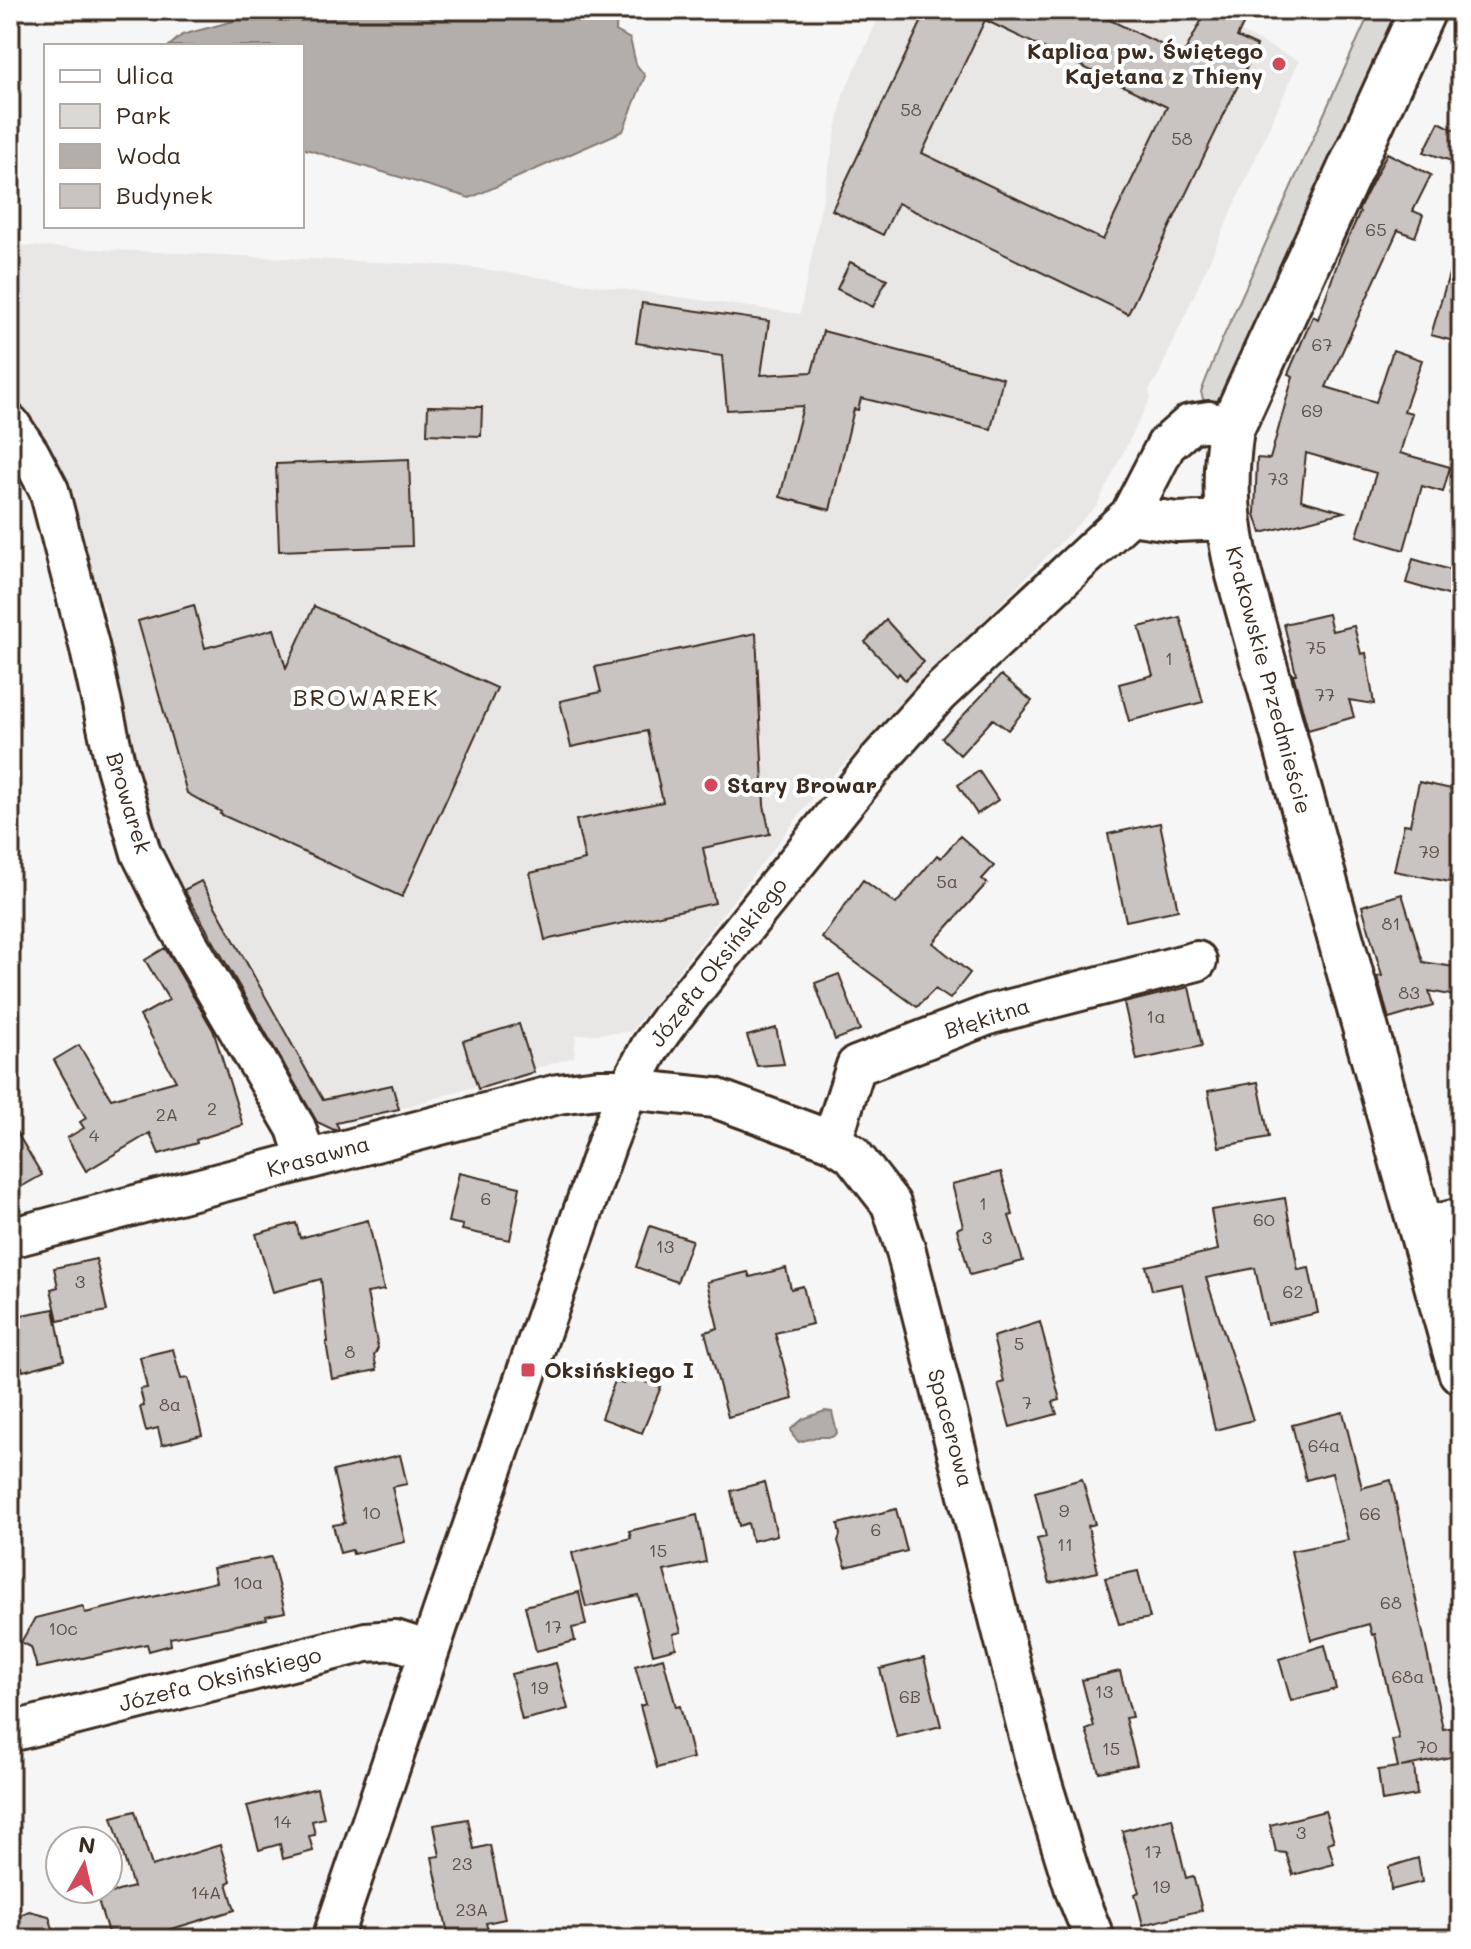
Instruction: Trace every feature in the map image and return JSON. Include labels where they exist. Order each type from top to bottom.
[{"type":"street","name":"Krakowskie Przedmieście","points":[[1423,10],[1211,426],[1225,482],[1226,520],[1243,590],[1441,1223],[1461,1371]]},
{"type":"street","name":"Browarek","points":[[10,424],[49,490],[89,645],[116,767],[141,853],[176,923],[296,1128],[306,1159]]},
{"type":"street","name":"Józefa Oksińskiego","points":[[332,1939],[429,1651],[628,1089],[651,1046],[686,998],[878,761],[938,694],[1130,515],[1166,445],[1211,426]]},
{"type":"street","points":[[1130,515],[1177,522],[1226,520]]},
{"type":"street","name":"Błękitna","points":[[832,1141],[856,1066],[991,1014],[1197,961]]},
{"type":"street","name":"Krasawna","points":[[10,1238],[558,1094],[628,1089]]},
{"type":"street","name":"Spacerowa","points":[[628,1089],[715,1098],[832,1141],[852,1154],[891,1204],[906,1251],[1036,1764],[1076,1893],[1095,1939]]},
{"type":"street","name":"Józefa Oksińskiego","points":[[10,1732],[366,1642],[395,1640],[429,1651]]},
{"type":"shaded area","points":[[882,10],[1198,10],[1299,61],[1149,390],[1151,397],[1097,505],[819,790],[631,1032],[576,1035],[574,1057],[399,1109],[325,1126],[304,1116],[144,835],[106,612],[54,477],[10,414],[10,245],[460,266],[800,314],[843,95]]},
{"type":"green space","points":[[1371,10],[1404,10],[1219,402],[1211,406],[1204,402],[1201,392],[1221,342]]},
{"type":"water","points":[[274,10],[617,10],[616,31],[630,39],[636,64],[645,76],[623,131],[470,198],[304,149],[304,44],[171,44],[182,35]]},
{"type":"water","points":[[825,1411],[832,1412],[837,1433],[832,1437],[799,1442],[793,1436],[791,1429],[803,1419]]},
{"type":"building","points":[[927,10],[1089,10],[1183,55],[1207,10],[1250,10],[1237,37],[1257,46],[1128,314],[898,203],[883,235],[832,210]],"holes":[[[985,20],[1167,107],[1103,240],[922,153]]]},
{"type":"building","points":[[1439,122],[1461,133],[1461,164],[1424,152]]},
{"type":"building","points":[[1387,153],[1431,175],[1413,211],[1423,215],[1415,237],[1398,230],[1326,387],[1376,402],[1393,350],[1422,360],[1404,411],[1412,413],[1400,453],[1450,467],[1443,492],[1422,486],[1404,550],[1357,536],[1376,473],[1306,453],[1301,500],[1344,512],[1261,533],[1255,514],[1257,458],[1270,459],[1293,376],[1288,374],[1313,316],[1318,319],[1358,211]]},
{"type":"building","points":[[1454,257],[1461,258],[1461,343],[1431,335]]},
{"type":"building","points":[[850,262],[887,279],[873,307],[837,289]]},
{"type":"building","points":[[642,303],[769,321],[761,375],[812,372],[823,331],[1003,378],[991,429],[861,398],[858,410],[854,409],[830,510],[780,497],[803,406],[727,410],[722,356],[636,343]]},
{"type":"building","points":[[428,406],[482,407],[481,436],[427,434]]},
{"type":"building","points":[[409,459],[412,546],[279,551],[276,464]]},
{"type":"building","points":[[1413,559],[1461,573],[1461,599],[1406,583]]},
{"type":"building","points":[[194,605],[205,648],[274,629],[286,668],[314,606],[497,688],[402,897],[220,814],[187,793],[138,621]]},
{"type":"building","points":[[1328,614],[1332,631],[1354,626],[1361,654],[1366,653],[1374,704],[1349,700],[1354,717],[1308,730],[1284,624]]},
{"type":"building","points":[[1180,617],[1203,702],[1129,721],[1119,684],[1153,675],[1139,627]]},
{"type":"building","points":[[886,620],[924,662],[905,680],[899,673],[897,676],[865,642]]},
{"type":"building","name":"Stary Browar","points":[[756,633],[764,805],[770,834],[703,848],[715,903],[545,940],[530,873],[585,860],[576,820],[663,802],[647,731],[571,747],[560,701],[601,692],[595,667]]},
{"type":"building","points":[[1001,675],[1032,701],[1008,730],[993,719],[960,755],[942,738]]},
{"type":"building","points":[[979,771],[998,800],[977,814],[958,785]]},
{"type":"building","points":[[1419,782],[1461,791],[1461,830],[1450,882],[1394,871],[1404,824],[1410,825]]},
{"type":"building","points":[[1160,823],[1178,910],[1126,921],[1108,834]]},
{"type":"building","points":[[960,836],[994,866],[982,879],[987,883],[933,943],[970,973],[950,999],[935,989],[917,1007],[822,938],[863,880],[896,904],[937,855],[941,858]]},
{"type":"building","points":[[201,881],[323,1100],[392,1085],[399,1109],[336,1123],[339,1129],[334,1130],[317,1122],[184,890]]},
{"type":"building","points":[[1402,894],[1423,962],[1461,968],[1461,997],[1429,991],[1433,1006],[1389,1019],[1377,977],[1382,976],[1362,906]]},
{"type":"building","points":[[165,948],[213,1030],[243,1125],[159,1154],[150,1133],[86,1171],[67,1138],[84,1128],[80,1122],[86,1118],[54,1060],[79,1045],[111,1099],[176,1081],[140,1016],[169,1000],[145,960]]},
{"type":"building","points":[[839,974],[860,1030],[835,1040],[815,983]]},
{"type":"building","points":[[1189,987],[1202,1046],[1137,1060],[1124,1003]]},
{"type":"building","points":[[519,1024],[534,1072],[478,1089],[463,1041]]},
{"type":"building","points":[[776,1028],[784,1064],[757,1066],[747,1036]]},
{"type":"building","points":[[1258,1082],[1269,1137],[1219,1147],[1208,1091]]},
{"type":"building","points":[[10,1121],[42,1175],[10,1193]]},
{"type":"building","points":[[1001,1172],[1013,1215],[1009,1216],[1023,1261],[970,1275],[957,1229],[963,1226],[952,1184]]},
{"type":"building","points":[[459,1173],[520,1187],[510,1240],[462,1230],[463,1225],[448,1222]]},
{"type":"building","points":[[1285,1198],[1298,1270],[1309,1268],[1318,1313],[1267,1324],[1255,1268],[1206,1278],[1253,1420],[1215,1430],[1182,1284],[1152,1290],[1146,1266],[1218,1250],[1211,1210]]},
{"type":"building","points":[[368,1220],[384,1290],[367,1293],[378,1348],[374,1356],[377,1370],[332,1379],[321,1279],[273,1292],[256,1234],[296,1223],[300,1238]]},
{"type":"building","points":[[650,1226],[692,1240],[677,1282],[636,1267]]},
{"type":"building","points":[[96,1259],[107,1311],[58,1321],[51,1289],[58,1287],[54,1268]]},
{"type":"building","points":[[786,1268],[791,1289],[803,1286],[812,1324],[775,1333],[793,1399],[728,1417],[705,1332],[718,1328],[707,1282],[748,1272],[750,1277]]},
{"type":"building","points":[[54,1309],[64,1360],[23,1371],[22,1367],[10,1370],[10,1317]]},
{"type":"building","points":[[1040,1322],[1060,1400],[1053,1402],[1057,1414],[1010,1427],[998,1384],[1004,1382],[993,1337]]},
{"type":"building","points":[[173,1349],[181,1379],[188,1378],[202,1435],[162,1445],[158,1428],[146,1431],[140,1407],[144,1406],[140,1389],[147,1388],[140,1357]]},
{"type":"building","points":[[626,1376],[661,1387],[642,1433],[601,1418],[615,1381],[623,1384]]},
{"type":"building","points":[[1343,1412],[1362,1488],[1391,1480],[1443,1729],[1461,1726],[1461,1755],[1401,1767],[1414,1765],[1417,1795],[1382,1801],[1378,1770],[1398,1767],[1392,1740],[1399,1739],[1375,1634],[1372,1635],[1369,1624],[1311,1640],[1291,1551],[1348,1540],[1332,1473],[1306,1480],[1292,1425]]},
{"type":"building","points":[[400,1455],[407,1484],[392,1487],[405,1542],[353,1554],[352,1550],[340,1553],[333,1525],[345,1523],[333,1471]]},
{"type":"building","points":[[1082,1479],[1095,1524],[1088,1526],[1098,1572],[1050,1583],[1037,1539],[1046,1537],[1035,1492]]},
{"type":"building","points":[[764,1482],[777,1535],[752,1541],[748,1523],[739,1526],[731,1491]]},
{"type":"building","points":[[896,1509],[907,1551],[846,1567],[838,1541],[838,1524]]},
{"type":"building","points":[[697,1515],[706,1562],[664,1571],[681,1632],[673,1634],[676,1648],[653,1654],[638,1595],[586,1607],[572,1553],[631,1538],[629,1531]]},
{"type":"building","points":[[271,1557],[285,1612],[266,1616],[267,1619],[170,1638],[171,1645],[149,1651],[147,1644],[37,1668],[31,1647],[21,1642],[35,1618],[83,1606],[85,1613],[216,1582],[213,1568]]},
{"type":"building","points":[[1138,1571],[1150,1618],[1119,1624],[1105,1578]]},
{"type":"building","points":[[579,1592],[586,1625],[572,1628],[575,1641],[536,1651],[525,1606]]},
{"type":"building","points":[[1325,1645],[1336,1689],[1291,1701],[1279,1659]]},
{"type":"building","points":[[663,1658],[676,1707],[680,1706],[693,1758],[657,1768],[640,1706],[646,1704],[635,1666]]},
{"type":"building","points":[[924,1658],[941,1726],[897,1737],[880,1669]]},
{"type":"building","points":[[556,1663],[568,1709],[522,1720],[511,1674]]},
{"type":"building","points":[[1120,1671],[1132,1717],[1125,1718],[1137,1765],[1099,1772],[1086,1730],[1094,1727],[1082,1680]]},
{"type":"building","points":[[317,1788],[324,1818],[312,1821],[315,1835],[309,1836],[313,1851],[283,1859],[280,1844],[259,1850],[247,1806]]},
{"type":"building","points":[[135,1811],[152,1866],[220,1845],[231,1881],[227,1883],[235,1910],[138,1939],[110,1939],[99,1905],[124,1905],[124,1890],[133,1887],[124,1857],[124,1825],[114,1825],[112,1817]]},
{"type":"building","points":[[1325,1811],[1334,1841],[1328,1843],[1334,1864],[1293,1875],[1286,1853],[1276,1852],[1270,1825]]},
{"type":"building","points":[[1172,1818],[1186,1878],[1193,1876],[1202,1910],[1143,1925],[1135,1894],[1139,1892],[1122,1831]]},
{"type":"building","points":[[468,1819],[474,1849],[490,1845],[505,1919],[486,1923],[490,1939],[449,1939],[432,1857],[440,1856],[434,1825]]},
{"type":"building","points":[[1418,1858],[1422,1882],[1391,1890],[1389,1867]]},
{"type":"building","points":[[29,1911],[49,1916],[55,1935],[41,1939],[10,1939],[10,1930],[22,1914]]},
{"type":"place","name":"Kaplica pw. Świętego Kajetana z Thieny","points":[[1279,64]]},
{"type":"place","name":"Stary Browar","points":[[711,785]]},
{"type":"place","name":"Oksińskiego I","points":[[528,1370]]},
{"type":"district","name":"BROWAREK","points":[[366,698]]}]
